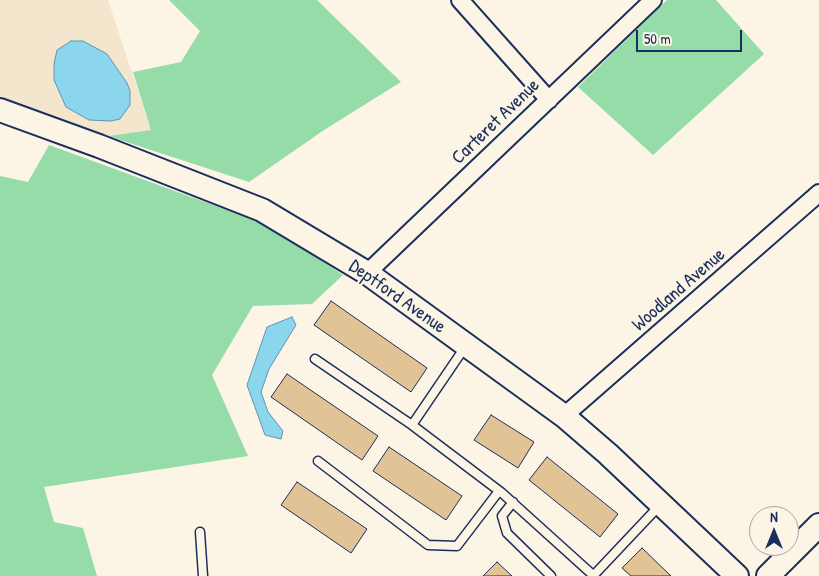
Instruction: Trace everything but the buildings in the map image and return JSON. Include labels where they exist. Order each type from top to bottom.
[{"type":"street","points":[[460,0],[549,100]]},
{"type":"street","name":"Carteret Avenue","points":[[367,273],[653,0]]},
{"type":"street","name":"Deptford Avenue","points":[[0,110],[99,146],[262,210],[367,273],[564,416],[737,576]]},
{"type":"street","name":"Woodland Avenue","points":[[564,416],[819,193]]},
{"type":"street","points":[[768,576],[819,525]]},
{"type":"lane","points":[[412,425],[466,345]]},
{"type":"lane","points":[[316,359],[412,425],[499,491],[594,576],[661,504]]},
{"type":"lane","points":[[318,461],[428,545],[458,546],[499,491]]},
{"type":"lane","points":[[513,502],[502,516],[507,533],[550,576]]},
{"type":"lane","points":[[200,532],[202,576]]},
{"type":"shaded area","points":[[0,0],[108,0],[151,130],[108,136],[0,103]]},
{"type":"green space","points":[[169,0],[317,0],[401,82],[324,130],[249,182],[108,136],[151,130],[133,72],[181,62],[200,31]]},
{"type":"green space","points":[[667,0],[716,0],[764,54],[653,155],[578,87]]},
{"type":"green space","points":[[49,145],[268,225],[343,275],[312,304],[253,306],[212,375],[248,456],[44,487],[54,522],[83,528],[97,576],[0,576],[0,176],[28,182]]},
{"type":"water","points":[[71,41],[83,41],[107,54],[127,83],[130,91],[130,105],[120,119],[111,121],[89,120],[66,107],[54,80],[54,64],[57,50]]},
{"type":"water","points":[[292,317],[296,325],[269,369],[261,392],[268,412],[283,431],[281,439],[265,435],[247,385],[267,327]]}]
